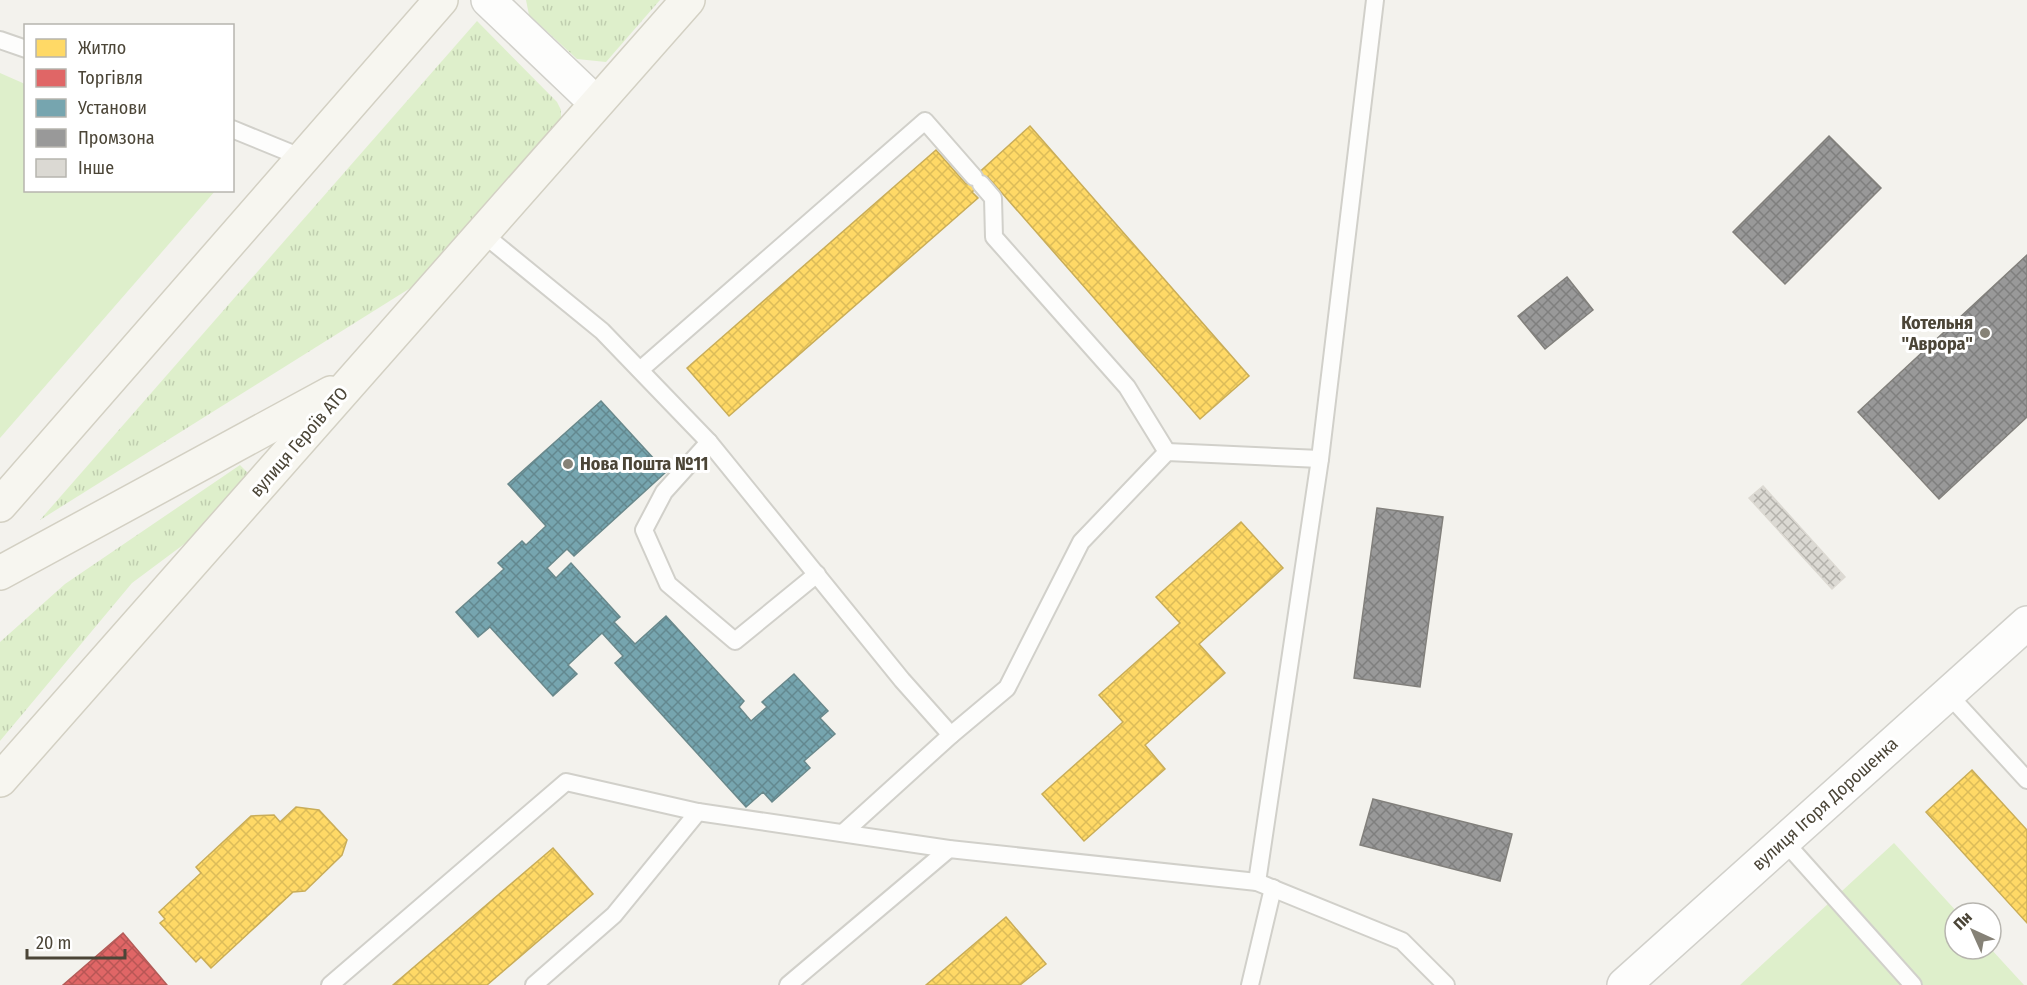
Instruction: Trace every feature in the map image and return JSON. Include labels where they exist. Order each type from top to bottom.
[{"type":"main road","points":[[0,505],[441,0]]},
{"type":"main road","name":"вулиця Героїв АТО","points":[[0,780],[688,0]]},
{"type":"main road","points":[[0,573],[351,382]]},
{"type":"street","points":[[488,0],[596,103]]},
{"type":"street","name":"вулиця Ігоря Дорошенка","points":[[1624,985],[2027,623]]},
{"type":"lane","points":[[1257,882],[1320,459],[1375,0]]},
{"type":"lane","points":[[0,39],[24,48]]},
{"type":"lane","points":[[640,370],[925,120],[993,198],[994,237],[1127,387],[1167,452]]},
{"type":"lane","points":[[234,130],[303,158]]},
{"type":"lane","points":[[482,233],[603,331],[709,442],[902,680],[951,735]]},
{"type":"lane","points":[[709,442],[664,492],[644,530],[668,584],[735,641],[817,574]]},
{"type":"lane","points":[[843,834],[951,735],[1007,688],[1081,542],[1167,452],[1320,459]]},
{"type":"lane","points":[[1948,694],[2027,780]]},
{"type":"lane","points":[[330,985],[566,782],[698,812],[843,834],[949,849],[1257,882],[1402,941],[1446,985]]},
{"type":"lane","points":[[534,985],[614,915],[698,812]]},
{"type":"lane","points":[[1784,842],[1913,985]]},
{"type":"lane","points":[[788,985],[949,849]]},
{"type":"lane","points":[[1250,985],[1273,888]]},
{"type":"green space","points":[[526,0],[660,0],[606,62],[577,59],[529,15]]},
{"type":"green space","points":[[477,21],[557,102],[561,110],[561,120],[420,282],[40,520]]},
{"type":"green space","points":[[0,73],[24,84],[24,192],[214,192],[0,438]]},
{"type":"green space","points":[[240,465],[250,475],[187,542],[132,583],[0,741],[0,642],[65,584]]},
{"type":"green space","points":[[1894,843],[1947,901],[1943,901],[1943,961],[2002,961],[2024,985],[1740,985]]},
{"type":"building: Житло","points":[[1030,126],[1249,376],[1200,419],[988,177],[981,184],[974,177]]},
{"type":"building: Житло","points":[[936,150],[966,184],[974,177],[981,184],[972,192],[978,198],[729,416],[687,368]]},
{"type":"building: Житло","points":[[1241,522],[1283,568],[1199,644],[1225,673],[1145,745],[1165,769],[1084,841],[1042,794],[1123,722],[1099,695],[1180,623],[1156,597]]},
{"type":"building: Житло","points":[[1972,770],[2027,830],[2027,923],[1926,812]]},
{"type":"building: Житло","points":[[296,807],[319,810],[347,840],[342,855],[305,891],[293,892],[211,968],[201,957],[196,962],[160,923],[165,919],[159,912],[201,873],[196,867],[251,816],[274,815],[280,822]]},
{"type":"building: Житло","points":[[553,848],[593,894],[487,985],[393,985]]},
{"type":"building: Житло","points":[[1006,917],[1046,964],[1020,985],[926,985]]},
{"type":"building: Торгівля","points":[[123,933],[167,985],[63,985]]},
{"type":"building: Установи","points":[[601,401],[666,472],[574,556],[567,549],[547,568],[556,578],[571,563],[620,617],[614,622],[635,644],[666,616],[744,701],[739,707],[751,721],[767,707],[762,702],[794,674],[828,711],[820,718],[835,734],[804,761],[810,768],[772,802],[763,792],[746,807],[615,663],[623,656],[602,633],[568,665],[577,674],[553,696],[490,627],[478,637],[456,612],[504,569],[498,563],[522,541],[526,545],[546,526],[508,484]]},
{"type":"building: Промзона","points":[[1829,136],[1881,188],[1785,284],[1733,232]]},
{"type":"building: Промзона","name":"Котельня \"Аврора\"","points":[[2027,255],[2027,417],[1939,499],[1858,412]]},
{"type":"building: Промзона","points":[[1567,277],[1593,310],[1545,349],[1518,316]]},
{"type":"building: Промзона","points":[[1377,508],[1443,517],[1420,687],[1354,678]]},
{"type":"building: Промзона","points":[[1373,799],[1512,834],[1500,881],[1360,845]]},
{"type":"building: Інше","points":[[1763,486],[1845,577],[1832,589],[1749,498]]},
{"type":"place","name":"Котельня \"Аврора\"","points":[[1985,333]]},
{"type":"place","name":"Нова Пошта №11","points":[[568,464]]}]
